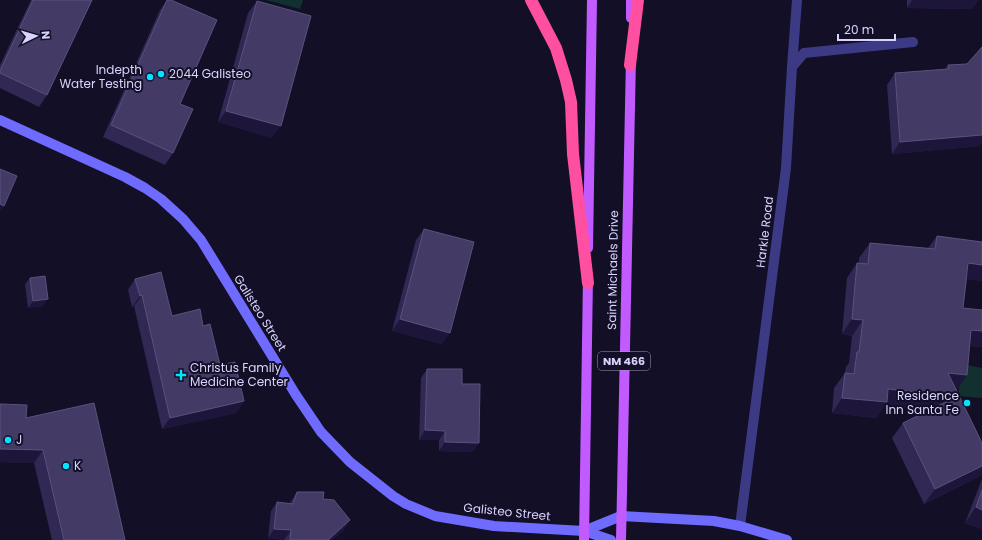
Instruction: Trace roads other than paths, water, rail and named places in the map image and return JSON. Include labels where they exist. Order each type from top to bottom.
[{"type":"highway","points":[[532,0],[556,48],[566,80],[571,110],[573,154],[588,283]]},
{"type":"highway","points":[[630,65],[638,0]]},
{"type":"main road","name":"Saint Michaels Drive","points":[[584,535],[592,0]]},
{"type":"main road","name":"Saint Michaels Drive","points":[[621,540],[632,0]]},
{"type":"street","name":"Harkle Road","points":[[740,526],[786,168],[797,0]]},
{"type":"street","points":[[792,67],[804,53],[913,42]]},
{"type":"street","name":"Galisteo Street","points":[[0,120],[125,178],[161,199],[183,218],[201,240],[242,309],[321,432],[350,462],[393,496],[406,504],[435,516],[494,526],[584,535],[611,540]]},
{"type":"street","name":"Galisteo Street","points":[[584,535],[621,516],[714,521],[740,526],[787,540]]},
{"type":"place","name":"2044 Galisteo","points":[[161,74]]},
{"type":"place","name":"Indepth Water Testing","points":[[150,77]]},
{"type":"place","name":"Christus Family Medicine Center","points":[[181,375]]},
{"type":"place","name":"Residence Inn Santa Fe","points":[[967,403]]},
{"type":"place","name":"J","points":[[8,440]]},
{"type":"place","name":"K","points":[[66,466]]}]
